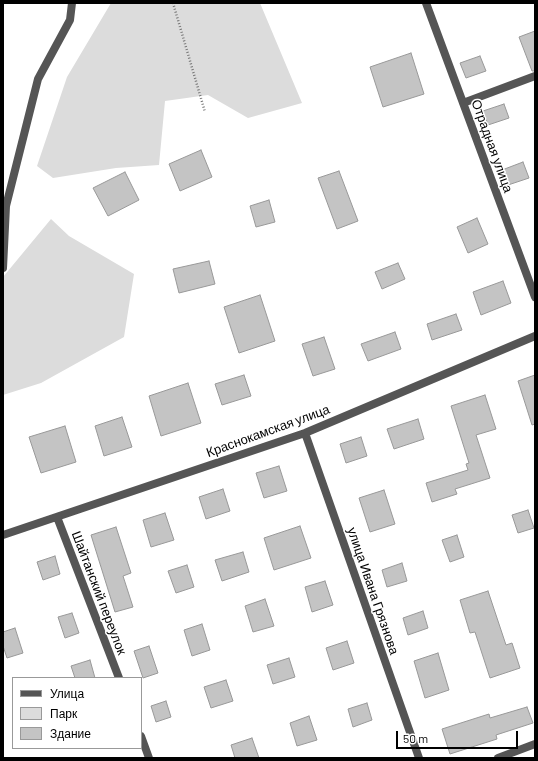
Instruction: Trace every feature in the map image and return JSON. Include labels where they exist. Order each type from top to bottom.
[{"type":"street","points":[[3,268],[6,206],[38,79],[70,20],[72,3]]},
{"type":"street","name":"Отрадная улица","points":[[426,3],[535,297]]},
{"type":"street","points":[[463,103],[535,76]]},
{"type":"street","name":"Краснокамская улица","points":[[3,535],[305,432],[535,336]]},
{"type":"street","name":"улица Ивана Грязнова","points":[[305,432],[419,758]]},
{"type":"street","name":"Шайтанский переулок","points":[[57,517],[119,677]]},
{"type":"street","points":[[142,739],[149,758]]},
{"type":"street","points":[[498,758],[535,744]]},
{"type":"path","points":[[173,3],[205,112]]},
{"type":"green space","points":[[111,3],[260,3],[302,103],[248,118],[208,95],[165,101],[159,165],[116,168],[53,178],[37,166],[67,77]]},
{"type":"green space","points":[[51,219],[69,236],[134,274],[124,337],[41,383],[3,395],[3,277]]},
{"type":"building","points":[[535,31],[535,71],[532,71],[519,37]]},
{"type":"building","points":[[411,53],[424,94],[383,107],[370,67]]},
{"type":"building","points":[[480,56],[486,71],[466,78],[460,63]]},
{"type":"building","points":[[504,104],[509,118],[488,125],[483,111]]},
{"type":"building","points":[[201,150],[212,177],[180,191],[169,164]]},
{"type":"building","points":[[523,162],[529,178],[508,185],[502,170]]},
{"type":"building","points":[[339,171],[358,221],[337,229],[318,178]]},
{"type":"building","points":[[125,172],[139,200],[108,216],[93,188]]},
{"type":"building","points":[[269,200],[275,222],[256,227],[250,206]]},
{"type":"building","points":[[477,218],[488,244],[468,253],[457,227]]},
{"type":"building","points":[[209,261],[215,284],[179,293],[173,269]]},
{"type":"building","points":[[398,263],[405,279],[382,289],[375,272]]},
{"type":"building","points":[[503,281],[511,303],[481,315],[473,292]]},
{"type":"building","points":[[260,295],[275,341],[239,353],[224,307]]},
{"type":"building","points":[[456,314],[462,330],[432,340],[427,324]]},
{"type":"building","points":[[395,332],[401,349],[368,361],[361,344]]},
{"type":"building","points":[[324,337],[335,369],[313,376],[302,344]]},
{"type":"building","points":[[244,375],[251,396],[222,405],[215,384]]},
{"type":"building","points":[[535,375],[535,424],[532,425],[518,381]]},
{"type":"building","points":[[188,383],[201,423],[161,436],[149,396]]},
{"type":"building","points":[[485,395],[496,429],[476,435],[490,478],[455,489],[457,494],[432,502],[426,483],[468,470],[466,464],[469,463],[451,406]]},
{"type":"building","points":[[122,417],[132,447],[104,456],[95,426]]},
{"type":"building","points":[[418,419],[424,439],[394,449],[387,429]]},
{"type":"building","points":[[65,426],[76,462],[41,473],[29,437]]},
{"type":"building","points":[[361,437],[367,456],[346,463],[340,444]]},
{"type":"building","points":[[279,466],[287,491],[264,498],[256,473]]},
{"type":"building","points":[[223,489],[230,511],[206,519],[199,497]]},
{"type":"building","points":[[384,490],[395,524],[370,532],[359,498]]},
{"type":"building","points":[[528,510],[534,528],[518,533],[512,515]]},
{"type":"building","points":[[165,513],[174,540],[151,547],[143,520]]},
{"type":"building","points":[[300,526],[311,558],[274,570],[264,538]]},
{"type":"building","points":[[116,527],[131,573],[123,576],[133,607],[115,612],[91,535]]},
{"type":"building","points":[[457,535],[464,557],[450,562],[442,540]]},
{"type":"building","points":[[243,552],[249,572],[222,581],[215,560]]},
{"type":"building","points":[[55,556],[60,574],[43,580],[37,562]]},
{"type":"building","points":[[402,563],[407,581],[387,587],[382,570]]},
{"type":"building","points":[[187,565],[194,587],[176,593],[168,571]]},
{"type":"building","points":[[325,581],[333,605],[312,612],[305,587]]},
{"type":"building","points":[[488,591],[506,645],[512,643],[520,668],[490,678],[475,632],[470,633],[460,600]]},
{"type":"building","points":[[265,599],[274,626],[253,632],[245,606]]},
{"type":"building","points":[[423,611],[428,628],[408,635],[403,618]]},
{"type":"building","points":[[72,613],[79,633],[65,638],[58,617]]},
{"type":"building","points":[[202,624],[210,650],[192,656],[184,630]]},
{"type":"building","points":[[15,628],[23,653],[7,658],[3,646],[3,632]]},
{"type":"building","points":[[347,641],[354,663],[333,670],[326,648]]},
{"type":"building","points":[[149,646],[158,673],[143,678],[134,651]]},
{"type":"building","points":[[438,653],[449,690],[425,698],[414,661]]},
{"type":"building","points":[[289,658],[295,677],[273,684],[267,665]]},
{"type":"building","points":[[90,660],[95,677],[75,677],[71,666]]},
{"type":"building","points":[[226,680],[233,701],[211,708],[204,687]]},
{"type":"building","points":[[166,701],[171,717],[156,722],[151,706]]},
{"type":"building","points":[[367,703],[372,720],[353,727],[348,709]]},
{"type":"building","points":[[527,707],[533,723],[496,735],[497,739],[450,754],[442,729],[489,714],[490,718]]},
{"type":"building","points":[[309,716],[317,740],[297,746],[290,723]]},
{"type":"building","points":[[252,738],[259,758],[235,758],[231,745]]}]
